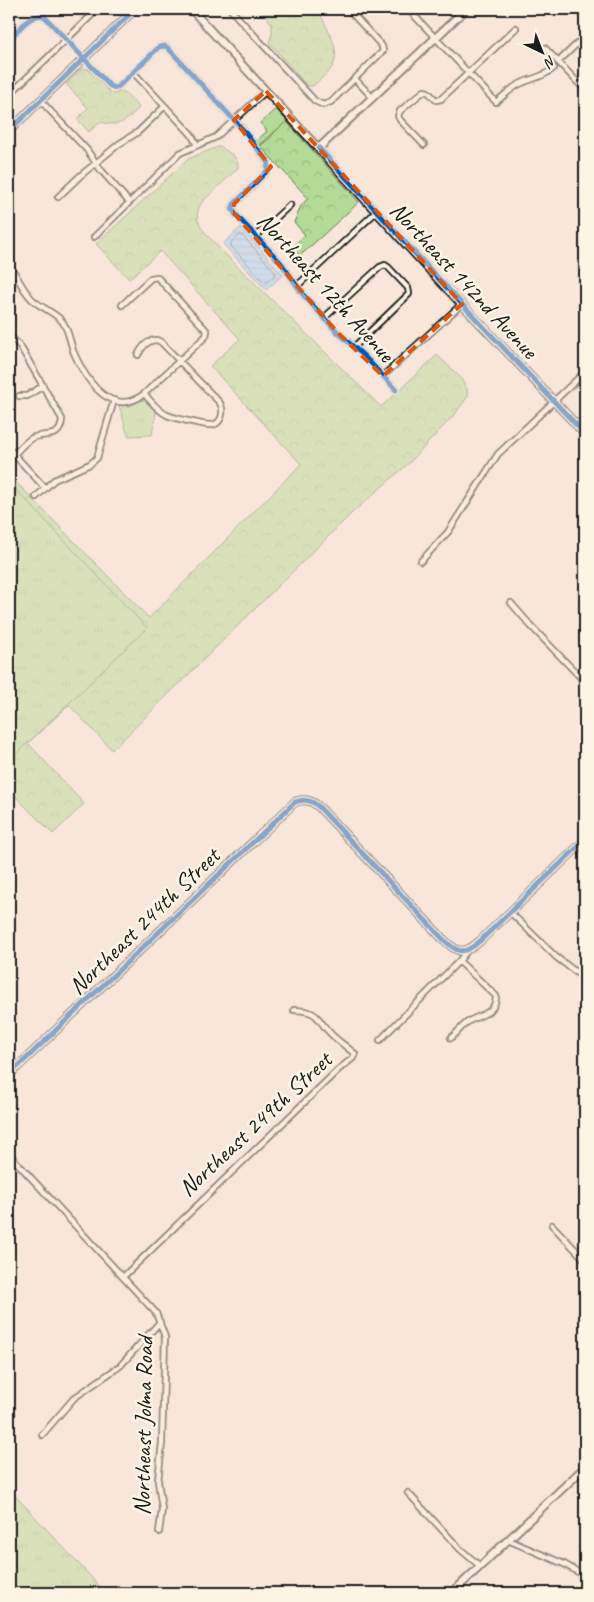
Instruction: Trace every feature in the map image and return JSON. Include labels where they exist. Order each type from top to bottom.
[{"type":"street","points":[[9,95],[98,9]]},
{"type":"street","points":[[9,131],[135,9]]},
{"type":"street","name":"Northeast 142nd Avenue","points":[[191,9],[462,304],[585,434]]},
{"type":"street","points":[[230,9],[315,101],[323,105],[330,103],[384,50],[348,9]]},
{"type":"street","points":[[408,9],[496,102],[520,83],[545,75],[554,68]]},
{"type":"street","points":[[319,148],[466,9]]},
{"type":"street","points":[[9,40],[33,17],[40,15],[48,19],[83,59],[114,88],[118,87],[158,48],[163,46],[168,48],[234,120]]},
{"type":"street","points":[[424,145],[400,120],[398,116],[400,111],[424,91],[438,100],[442,99],[516,28]]},
{"type":"street","points":[[558,62],[585,36]]},
{"type":"street","points":[[544,48],[585,90]]},
{"type":"street","points":[[133,72],[191,134],[197,146]]},
{"type":"street","points":[[355,79],[373,98]]},
{"type":"street","points":[[94,237],[180,153],[216,137],[266,91]]},
{"type":"street","points":[[40,100],[87,150],[129,202]]},
{"type":"street","points":[[58,197],[76,179],[122,141],[138,132],[165,106]]},
{"type":"street","name":"Northeast 12th Avenue","points":[[234,120],[247,134],[267,162],[268,167],[267,172],[235,202],[232,207],[235,214],[281,263],[297,286],[324,318],[396,390]]},
{"type":"street","points":[[256,236],[290,205]]},
{"type":"street","points":[[297,286],[377,212]]},
{"type":"street","points":[[9,262],[32,299],[62,322],[74,353],[95,388],[104,396],[114,400],[133,400],[144,394],[206,336],[207,331],[159,278],[151,278],[122,305]]},
{"type":"street","points":[[324,318],[380,267],[384,265],[388,267],[408,288],[410,292],[408,297],[354,347]]},
{"type":"street","points":[[383,376],[462,304]]},
{"type":"street","points":[[9,335],[20,346],[62,419],[59,430],[49,436],[31,439],[14,454]]},
{"type":"street","points":[[138,356],[148,342],[157,340],[180,360],[220,403],[223,413],[218,421],[209,425],[168,416],[160,411],[144,394]]},
{"type":"street","points":[[421,561],[448,532],[498,454],[585,372]]},
{"type":"street","points":[[19,396],[28,396],[43,386]]},
{"type":"street","points":[[36,497],[54,480],[90,464],[97,458],[114,400]]},
{"type":"street","points":[[9,449],[45,488]]},
{"type":"street","points":[[511,603],[585,682]]},
{"type":"street","name":"Northeast 244th Street","points":[[9,1075],[296,802],[304,800],[315,803],[450,946],[460,951],[467,951]]},
{"type":"street","points":[[380,1040],[467,951],[480,941],[585,840]]},
{"type":"street","points":[[510,912],[556,957],[585,979]]},
{"type":"street","points":[[451,1038],[468,1022],[489,1012],[496,1003],[496,996],[459,961]]},
{"type":"street","name":"Northeast 249th Street","points":[[124,1276],[339,1069],[353,1058],[355,1054],[331,1034],[318,1016],[312,1012],[294,1010]]},
{"type":"street","points":[[9,1068],[18,1066]]},
{"type":"street","points":[[9,1154],[124,1276],[156,1313],[160,1322],[120,1366],[74,1398],[42,1435]]},
{"type":"street","points":[[552,1225],[585,1260]]},
{"type":"street","name":"Northeast Jolma Road","points":[[159,1532],[162,1509],[158,1481],[162,1441],[165,1336],[160,1322]]},
{"type":"street","points":[[452,1593],[585,1466]]},
{"type":"street","points":[[408,1493],[460,1549],[480,1566]]},
{"type":"street","points":[[508,1540],[564,1564],[585,1576]]},
{"type":"highlighted area","points":[[266,91],[462,304],[383,376],[337,332],[233,212],[234,204],[271,167],[234,120]]},
{"type":"green space","points":[[260,9],[319,9],[334,44],[335,59],[331,69],[313,86],[307,86],[269,42],[272,34],[272,24]]},
{"type":"green space","points":[[82,69],[88,69],[111,93],[115,94],[122,91],[139,108],[118,124],[100,122],[89,132],[77,119],[88,108],[66,84]]},
{"type":"green space","points":[[277,108],[288,120],[259,146],[255,142],[267,131],[260,123]]},
{"type":"green space","points":[[285,120],[359,202],[300,256],[292,247],[305,235],[294,222],[301,206],[308,198],[260,146],[269,139]]},
{"type":"green space","points":[[220,146],[234,156],[238,163],[238,168],[203,201],[197,214],[201,226],[219,248],[381,407],[437,355],[460,377],[467,389],[468,396],[456,413],[408,464],[353,512],[112,750],[69,705],[28,743],[84,804],[53,834],[9,790],[9,475],[149,618],[301,464],[210,366],[240,339],[160,251],[129,279],[96,244],[188,159]]},
{"type":"green space","points":[[143,400],[156,412],[152,435],[128,436],[119,405],[131,405]]},
{"type":"green space","points":[[9,482],[147,628],[9,761]]},
{"type":"green space","points":[[9,1489],[106,1593],[9,1593]]},
{"type":"water","points":[[241,227],[283,275],[266,290],[223,244]]},
{"type":"cycle path","points":[[9,131],[135,9]]},
{"type":"cycle path","points":[[9,40],[29,20],[34,17],[44,16],[110,86],[115,88],[159,47],[165,46],[168,48],[244,131],[268,163],[267,171],[234,204],[232,209],[235,214],[281,263],[304,296],[337,332],[363,355],[396,390]]},
{"type":"cycle path","points":[[319,148],[462,304],[585,434]]},
{"type":"cycle path","points":[[9,1075],[295,802],[306,800],[317,806],[442,938],[460,951],[469,949],[480,941],[585,840]]}]
